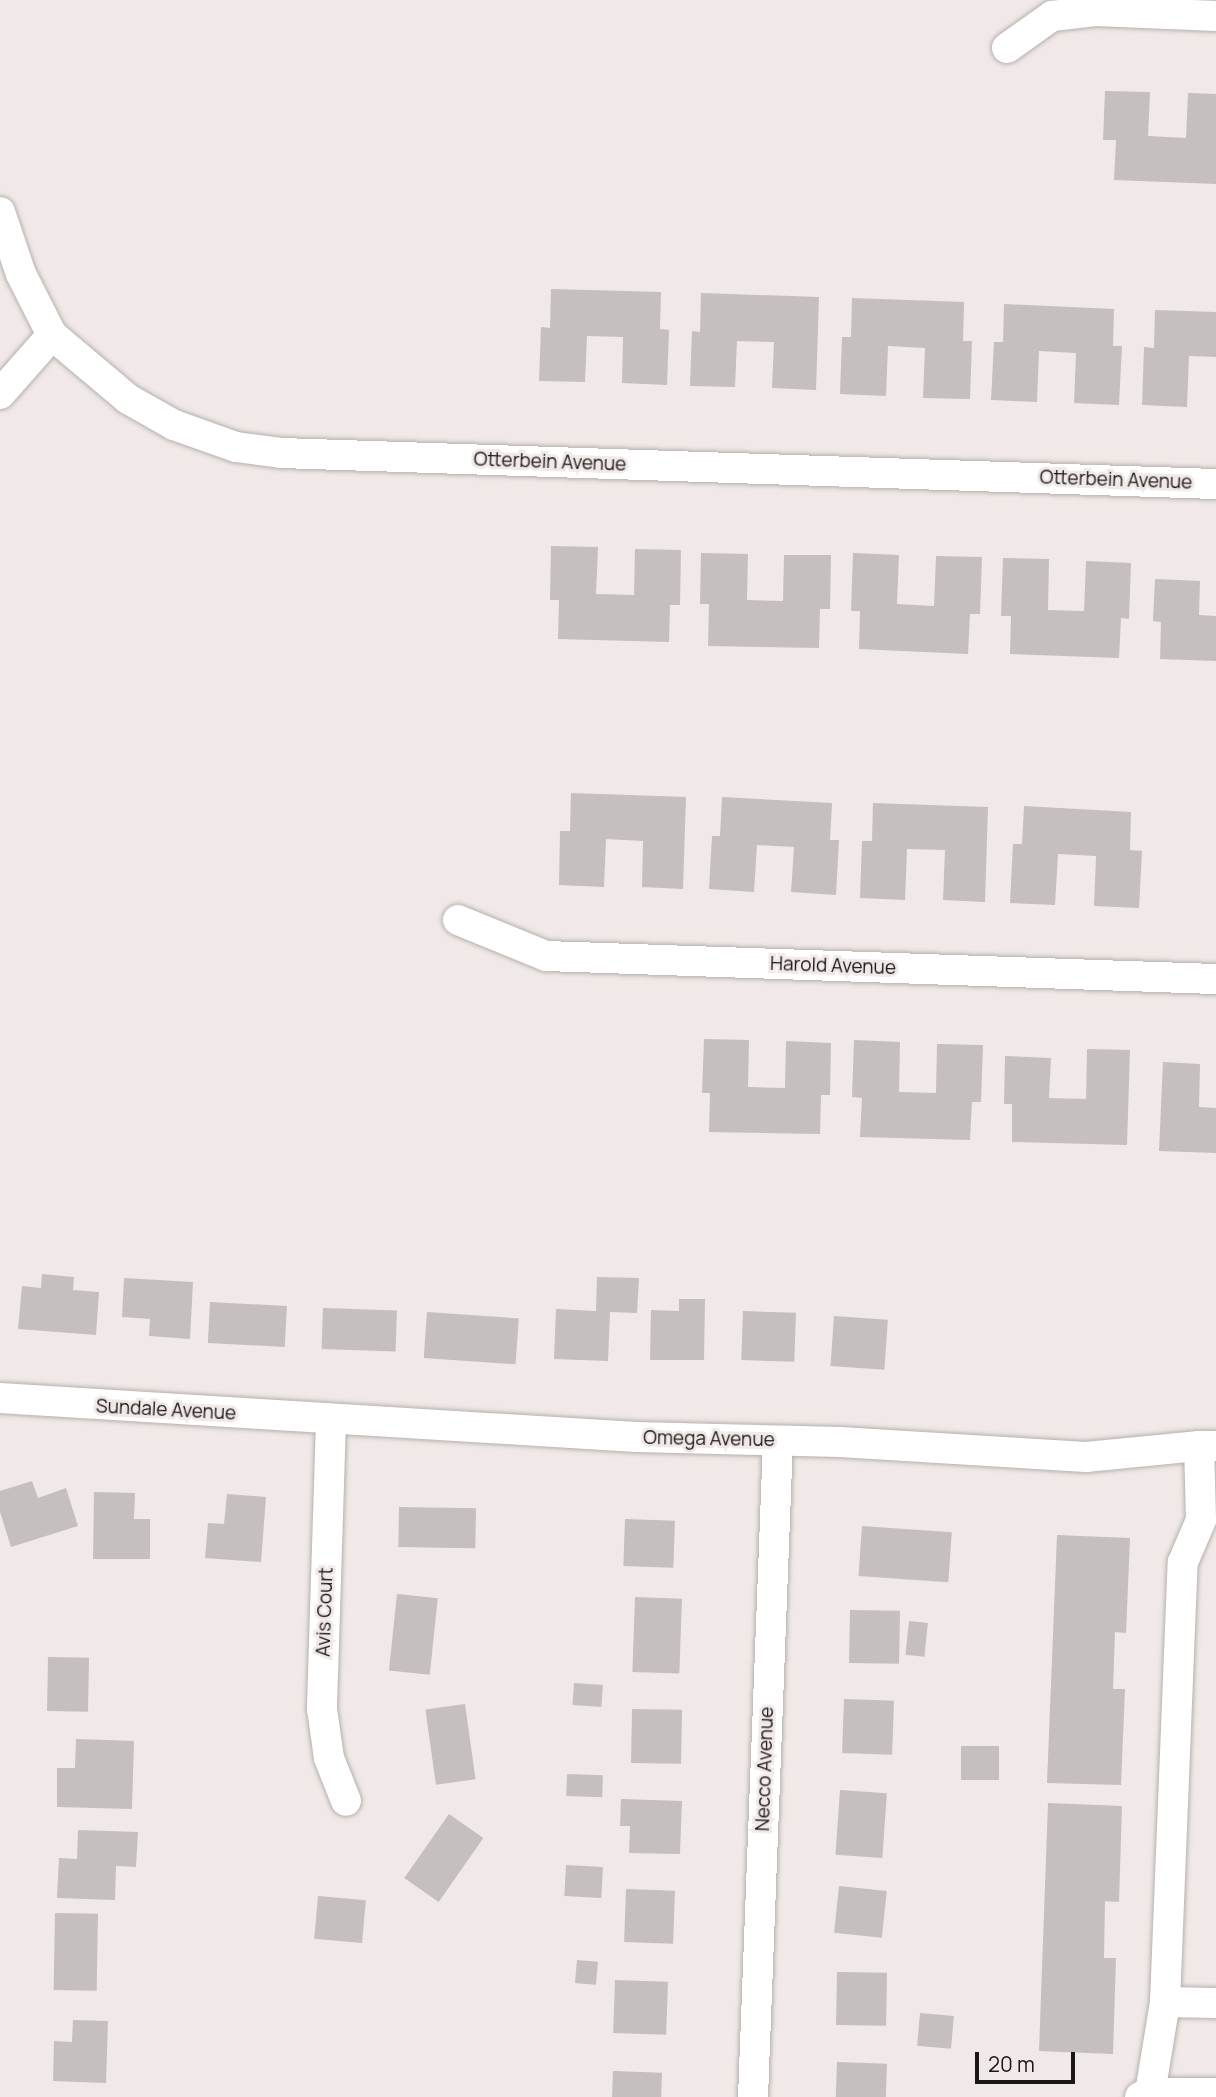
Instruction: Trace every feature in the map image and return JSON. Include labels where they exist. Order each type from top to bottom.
[{"type":"street","points":[[1007,48],[1052,16],[1096,11],[1216,16]]},
{"type":"street","name":"Otterbein Avenue","points":[[0,212],[21,274],[52,335],[128,399],[174,425],[236,447],[281,453],[1216,484]]},
{"type":"street","points":[[0,394],[52,335]]},
{"type":"street","name":"Harold Avenue","points":[[458,920],[546,956],[1216,979]]},
{"type":"street","name":"Sundale Avenue","points":[[0,1398],[331,1420]]},
{"type":"street","name":"Omega Avenue","points":[[331,1420],[1086,1457],[1208,1446]]},
{"type":"street","name":"Avis Court","points":[[331,1420],[322,1709],[329,1758],[346,1801]]},
{"type":"street","name":"Necco Avenue","points":[[752,2097],[778,1441]]},
{"type":"street","points":[[1208,1446],[1201,1520],[1183,1562],[1165,2002],[1145,2095],[1216,2093]]},
{"type":"street","points":[[1165,2002],[1216,2003]]},
{"type":"building","points":[[1105,91],[1150,92],[1148,136],[1186,138],[1188,93],[1216,94],[1216,184],[1114,180],[1116,140],[1103,140]]},
{"type":"building","points":[[551,289],[661,292],[660,329],[669,330],[667,385],[622,383],[623,337],[587,336],[585,382],[539,381],[541,327],[550,328]]},
{"type":"building","points":[[701,293],[819,297],[816,390],[772,388],[774,342],[737,341],[735,387],[690,386],[692,331],[700,332]]},
{"type":"building","points":[[852,298],[964,302],[963,341],[972,341],[970,399],[923,398],[925,348],[888,346],[886,396],[840,394],[842,337],[851,337]]},
{"type":"building","points":[[1004,304],[1114,309],[1113,346],[1122,346],[1119,405],[1074,403],[1076,353],[1039,351],[1037,402],[991,400],[994,342],[1003,342]]},
{"type":"building","points":[[1155,310],[1216,312],[1216,357],[1189,356],[1187,407],[1142,405],[1144,347],[1154,348]]},
{"type":"building","points":[[551,546],[598,547],[596,594],[634,595],[635,549],[681,550],[680,605],[670,605],[669,642],[558,639],[559,600],[550,600]]},
{"type":"building","points":[[701,553],[748,554],[747,600],[783,601],[784,555],[831,555],[830,609],[820,609],[819,648],[708,646],[709,604],[700,604]]},
{"type":"building","points":[[853,553],[899,555],[897,604],[934,606],[936,556],[982,557],[980,614],[970,614],[968,654],[859,649],[860,611],[851,611]]},
{"type":"building","points":[[1003,558],[1049,559],[1048,610],[1084,611],[1086,561],[1131,563],[1129,619],[1121,618],[1119,658],[1010,654],[1011,616],[1001,616]]},
{"type":"building","points":[[1155,579],[1200,581],[1199,615],[1216,616],[1216,661],[1160,659],[1161,622],[1153,621]]},
{"type":"building","points":[[571,793],[686,797],[683,889],[642,887],[643,841],[606,839],[604,887],[559,885],[560,831],[570,831]]},
{"type":"building","points":[[722,797],[832,803],[830,840],[839,840],[836,895],[791,892],[794,847],[757,845],[754,892],[709,889],[712,836],[720,836]]},
{"type":"building","points":[[873,803],[988,807],[985,902],[943,900],[945,850],[907,849],[905,900],[860,898],[862,841],[872,841]]},
{"type":"building","points":[[1024,806],[1131,812],[1130,850],[1142,851],[1139,908],[1094,906],[1096,856],[1058,854],[1055,905],[1010,903],[1013,844],[1022,844]]},
{"type":"building","points":[[704,1039],[749,1040],[748,1087],[785,1088],[786,1041],[831,1043],[830,1095],[821,1095],[820,1134],[709,1132],[710,1093],[702,1093]]},
{"type":"building","points":[[854,1040],[900,1042],[899,1092],[936,1093],[937,1044],[983,1045],[981,1102],[972,1102],[970,1140],[860,1137],[862,1098],[852,1097]]},
{"type":"building","points":[[1087,1049],[1130,1050],[1127,1145],[1012,1142],[1012,1104],[1004,1104],[1005,1056],[1051,1058],[1049,1098],[1086,1099]]},
{"type":"building","points":[[1163,1062],[1200,1064],[1199,1107],[1216,1108],[1216,1153],[1159,1151]]},
{"type":"building","points":[[42,1274],[74,1277],[73,1290],[99,1292],[96,1335],[18,1329],[22,1286],[41,1288]]},
{"type":"building","points":[[597,1277],[639,1278],[637,1313],[610,1312],[608,1361],[554,1359],[556,1309],[596,1311]]},
{"type":"building","points":[[124,1278],[193,1282],[190,1339],[149,1336],[150,1319],[122,1317]]},
{"type":"building","points":[[679,1299],[705,1299],[704,1360],[650,1360],[651,1310],[679,1311]]},
{"type":"building","points":[[210,1302],[287,1306],[285,1347],[208,1343]]},
{"type":"building","points":[[323,1308],[397,1311],[396,1352],[322,1349]]},
{"type":"building","points":[[743,1311],[796,1313],[794,1362],[741,1360]]},
{"type":"building","points":[[427,1312],[519,1318],[516,1364],[424,1358]]},
{"type":"building","points":[[834,1316],[888,1320],[884,1370],[831,1366]]},
{"type":"building","points":[[32,1481],[38,1498],[66,1488],[78,1526],[11,1547],[0,1512],[0,1491]]},
{"type":"building","points":[[94,1492],[135,1493],[134,1519],[150,1519],[150,1559],[93,1559]]},
{"type":"building","points":[[227,1494],[266,1497],[261,1562],[205,1558],[208,1523],[224,1524]]},
{"type":"building","points":[[399,1507],[476,1508],[475,1548],[398,1547]]},
{"type":"building","points":[[625,1519],[675,1521],[673,1568],[623,1566]]},
{"type":"building","points":[[862,1526],[952,1532],[948,1582],[859,1576]]},
{"type":"building","points":[[1057,1535],[1130,1538],[1126,1633],[1115,1632],[1113,1689],[1125,1689],[1121,1785],[1047,1783]]},
{"type":"building","points":[[397,1594],[438,1598],[430,1675],[389,1671]]},
{"type":"building","points":[[635,1597],[682,1599],[679,1674],[632,1672]]},
{"type":"building","points":[[850,1610],[900,1611],[899,1664],[849,1663]]},
{"type":"building","points":[[909,1621],[928,1623],[924,1657],[905,1655]]},
{"type":"building","points":[[48,1657],[89,1658],[88,1712],[47,1711]]},
{"type":"building","points":[[574,1683],[603,1685],[601,1707],[572,1705]]},
{"type":"building","points":[[844,1699],[894,1701],[892,1755],[842,1753]]},
{"type":"building","points":[[465,1704],[476,1779],[436,1785],[425,1710]]},
{"type":"building","points":[[632,1709],[682,1710],[681,1764],[631,1763]]},
{"type":"building","points":[[76,1739],[134,1741],[132,1809],[57,1807],[57,1768],[75,1768]]},
{"type":"building","points":[[961,1746],[999,1746],[999,1780],[961,1780]]},
{"type":"building","points":[[567,1774],[603,1775],[602,1797],[566,1796]]},
{"type":"building","points":[[840,1790],[887,1793],[882,1858],[835,1855]]},
{"type":"building","points":[[621,1799],[682,1801],[680,1854],[629,1853],[630,1826],[620,1826]]},
{"type":"building","points":[[1048,1803],[1122,1806],[1119,1902],[1105,1901],[1104,1958],[1116,1958],[1113,2054],[1039,2051]]},
{"type":"building","points":[[449,1814],[483,1838],[439,1902],[404,1878]]},
{"type":"building","points":[[78,1830],[138,1832],[136,1867],[116,1866],[115,1900],[57,1898],[59,1858],[77,1859]]},
{"type":"building","points":[[566,1865],[603,1867],[601,1898],[564,1896]]},
{"type":"building","points":[[839,1886],[887,1891],[882,1938],[834,1933]]},
{"type":"building","points":[[626,1889],[675,1891],[673,1944],[624,1942]]},
{"type":"building","points":[[318,1896],[366,1900],[362,1943],[314,1939]]},
{"type":"building","points":[[55,1913],[98,1914],[97,1991],[54,1990]]},
{"type":"building","points":[[577,1960],[598,1962],[596,1985],[575,1983]]},
{"type":"building","points":[[837,1972],[887,1973],[886,2026],[836,2025]]},
{"type":"building","points":[[615,1980],[668,1982],[666,2035],[613,2033]]},
{"type":"building","points":[[920,2013],[954,2016],[951,2049],[917,2046]]},
{"type":"building","points":[[73,2020],[108,2021],[106,2083],[53,2081],[54,2041],[72,2042]]},
{"type":"building","points":[[837,2062],[887,2064],[886,2097],[836,2097]]},
{"type":"building","points":[[613,2071],[662,2073],[661,2097],[612,2097]]}]
